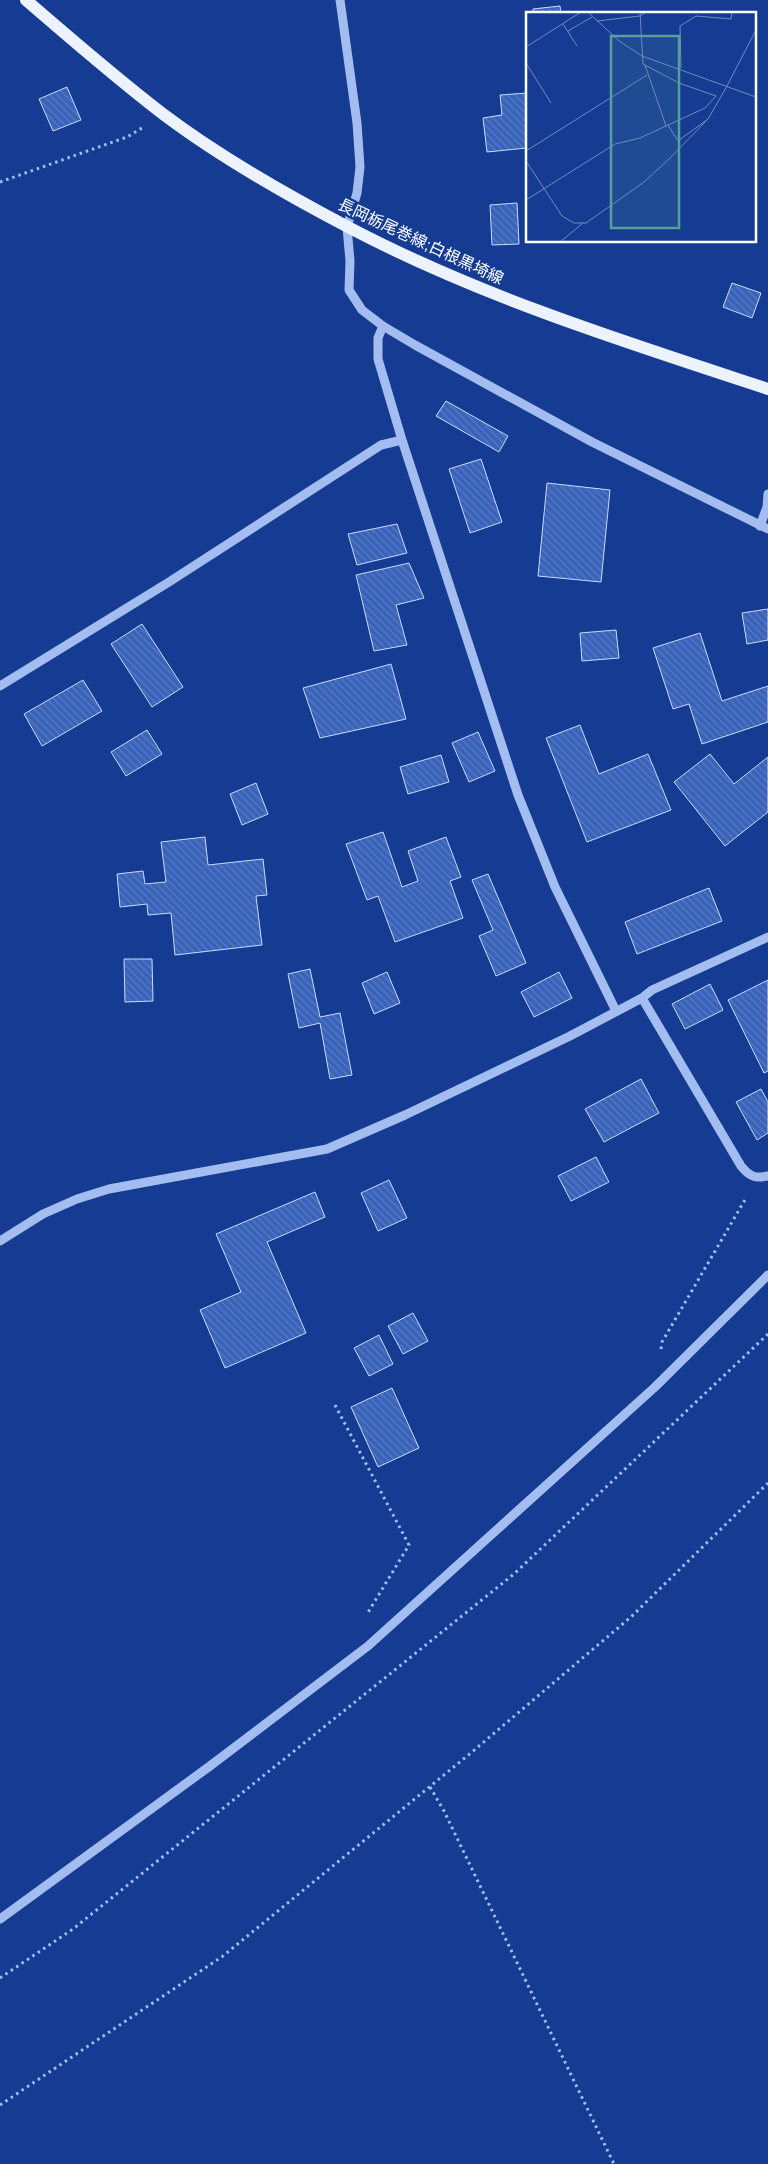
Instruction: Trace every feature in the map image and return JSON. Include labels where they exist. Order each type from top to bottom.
[{"type":"main road","name":"長岡栃尾巻線;白根黒埼線","points":[[26,0],[91,57],[164,114],[268,182],[347,227],[432,267],[544,314],[768,389]]},
{"type":"street","points":[[340,0],[357,123],[360,167],[357,193],[347,227],[349,290],[362,310],[382,326],[592,442],[764,527],[768,494]]},
{"type":"street","points":[[382,326],[378,338],[378,359],[402,440],[512,777],[538,849],[616,1011]]},
{"type":"street","points":[[0,686],[177,576],[381,445],[402,440]]},
{"type":"street","points":[[0,1241],[43,1214],[78,1199],[109,1189],[327,1149],[405,1116],[570,1036],[642,998],[652,990],[768,937]]},
{"type":"street","points":[[642,998],[741,1166],[749,1175],[758,1178],[768,1176]]},
{"type":"street","points":[[0,1919],[187,1783],[359,1653],[655,1387],[768,1275]]},
{"type":"path","points":[[0,182],[127,137],[164,114]]},
{"type":"path","points":[[655,1387],[662,1342],[758,1178]]},
{"type":"path","points":[[0,1978],[73,1929],[514,1574],[768,1334]]},
{"type":"path","points":[[336,1404],[409,1545],[362,1624],[359,1653]]},
{"type":"path","points":[[0,2105],[223,1956],[430,1787],[632,1616],[768,1483]]},
{"type":"path","points":[[430,1787],[444,1811],[614,2164]]},
{"type":"building","points":[[560,6],[561,12],[533,12],[533,9]]},
{"type":"building","points":[[67,87],[81,120],[53,131],[39,99]]},
{"type":"building","points":[[526,93],[526,148],[487,152],[483,118],[502,115],[500,95]]},
{"type":"building","points":[[517,203],[519,244],[492,245],[490,205]]},
{"type":"building","points":[[732,283],[761,293],[752,318],[723,307]]},
{"type":"building","points":[[446,401],[508,436],[499,452],[436,416]]},
{"type":"building","points":[[481,459],[502,522],[470,533],[449,469]]},
{"type":"building","points":[[547,483],[610,490],[601,582],[538,576]]},
{"type":"building","points":[[397,524],[407,553],[357,565],[348,534]]},
{"type":"building","points":[[409,563],[424,598],[396,605],[407,645],[374,651],[356,575]]},
{"type":"building","points":[[768,609],[768,640],[747,644],[742,613]]},
{"type":"building","points":[[142,624],[183,687],[152,707],[111,644]]},
{"type":"building","points":[[616,630],[619,658],[582,661],[580,633]]},
{"type":"building","points":[[700,633],[722,701],[768,686],[768,722],[702,744],[689,704],[673,709],[653,648]]},
{"type":"building","points":[[391,664],[406,719],[320,738],[303,688]]},
{"type":"building","points":[[83,680],[102,711],[42,746],[24,714]]},
{"type":"building","points":[[580,725],[599,774],[648,754],[671,810],[587,842],[546,738]]},
{"type":"building","points":[[147,730],[162,754],[126,776],[111,752]]},
{"type":"building","points":[[478,732],[495,771],[469,782],[452,743]]},
{"type":"building","points":[[710,754],[734,784],[768,757],[768,812],[725,846],[674,782]]},
{"type":"building","points":[[441,755],[449,782],[408,794],[400,767]]},
{"type":"building","points":[[256,783],[268,814],[242,825],[230,794]]},
{"type":"building","points":[[383,832],[402,887],[418,881],[408,851],[446,837],[461,877],[450,881],[463,918],[395,942],[378,896],[367,900],[346,844]]},
{"type":"building","points":[[205,837],[208,865],[263,859],[267,895],[256,896],[262,945],[175,955],[171,913],[148,915],[147,904],[120,907],[117,874],[143,871],[145,884],[166,882],[161,842]]},
{"type":"building","points":[[488,874],[526,963],[496,976],[479,936],[493,930],[472,880]]},
{"type":"building","points":[[709,888],[722,921],[637,954],[625,922]]},
{"type":"building","points":[[124,959],[152,959],[153,1001],[125,1002]]},
{"type":"building","points":[[310,969],[320,1017],[340,1013],[352,1075],[330,1079],[320,1023],[299,1028],[288,974]]},
{"type":"building","points":[[387,972],[400,1003],[374,1014],[362,983]]},
{"type":"building","points":[[559,972],[572,998],[534,1017],[521,992]]},
{"type":"building","points":[[768,980],[768,1071],[764,1073],[728,1000]]},
{"type":"building","points":[[710,984],[723,1010],[685,1029],[672,1004]]},
{"type":"building","points":[[641,1079],[659,1113],[604,1142],[585,1109]]},
{"type":"building","points":[[761,1089],[768,1102],[768,1133],[757,1140],[736,1102]]},
{"type":"building","points":[[596,1157],[609,1182],[571,1201],[558,1176]]},
{"type":"building","points":[[389,1180],[407,1218],[378,1231],[361,1193]]},
{"type":"building","points":[[315,1192],[325,1217],[267,1242],[306,1333],[225,1368],[200,1310],[241,1292],[216,1234]]},
{"type":"building","points":[[413,1313],[428,1341],[403,1354],[388,1326]]},
{"type":"building","points":[[379,1335],[393,1364],[369,1376],[354,1348]]},
{"type":"building","points":[[392,1388],[419,1448],[378,1467],[351,1407]]}]
